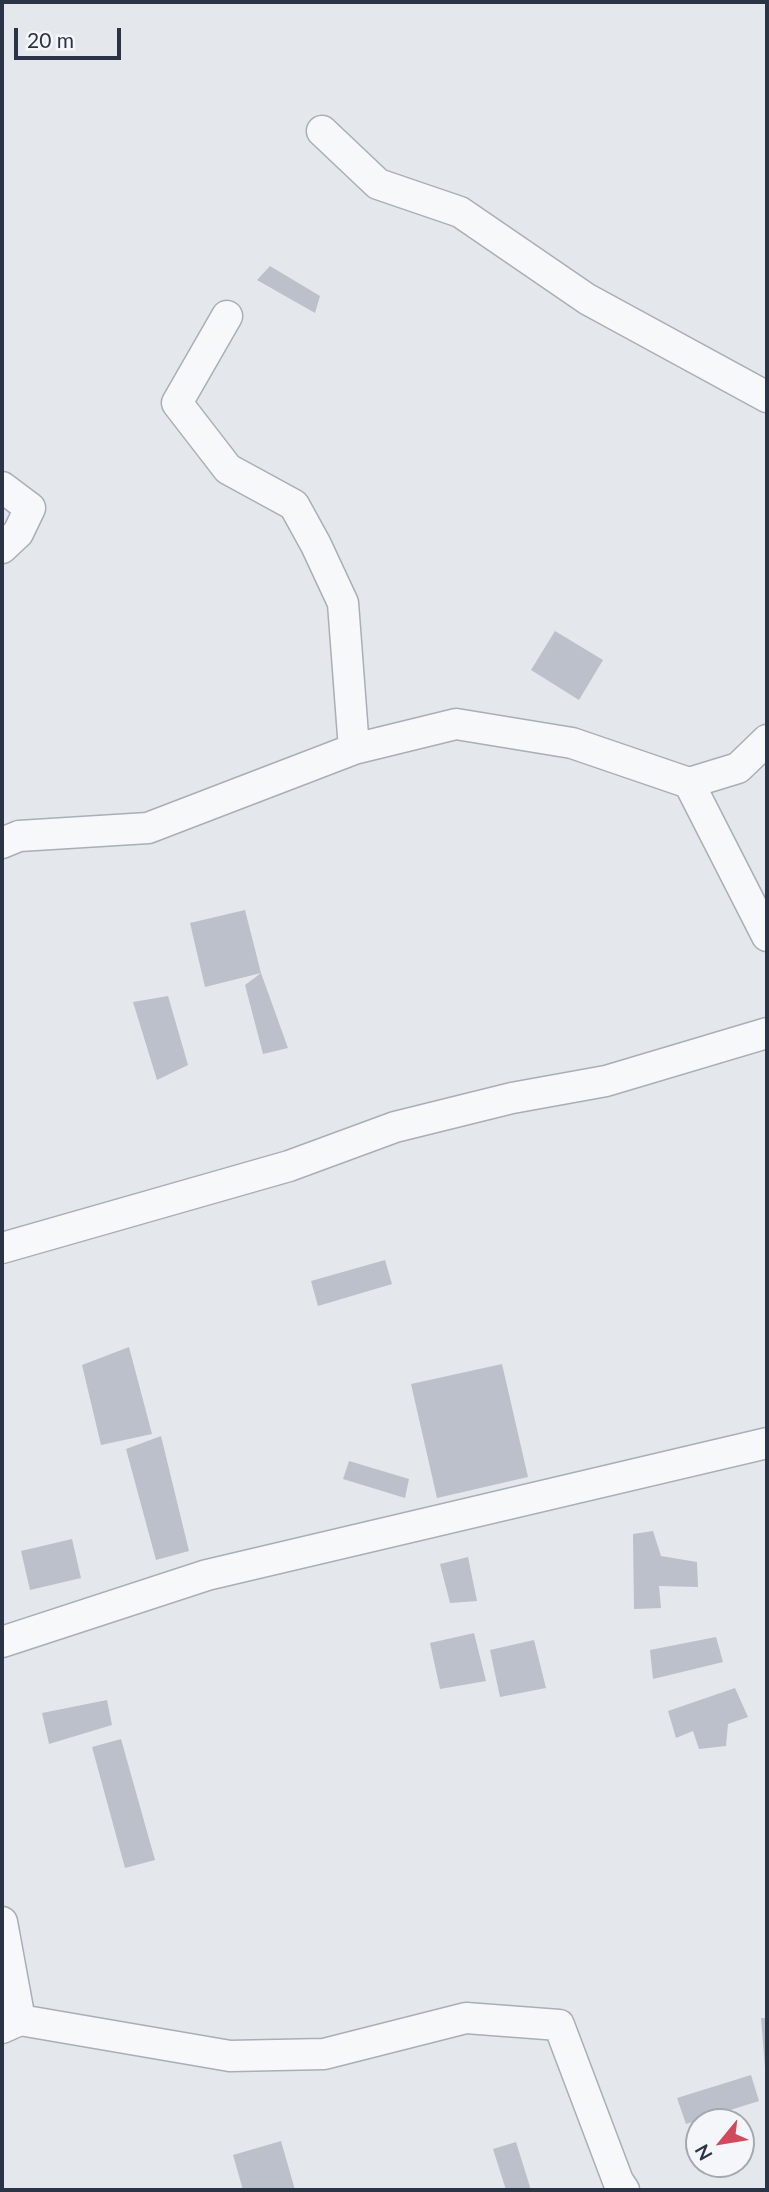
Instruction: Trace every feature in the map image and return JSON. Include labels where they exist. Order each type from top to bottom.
[{"type":"street","points":[[323,131],[378,184],[460,212],[587,299],[767,397]]},
{"type":"street","points":[[227,316],[177,403],[228,468],[293,505],[316,545],[343,603],[354,749]]},
{"type":"street","points":[[2,487],[30,508],[18,533],[2,548]]},
{"type":"street","points":[[2,843],[19,836],[148,828],[354,749],[456,724],[572,743],[689,783],[738,768],[767,740]]},
{"type":"street","points":[[689,783],[767,936]]},
{"type":"street","points":[[2,1248],[289,1166],[395,1127],[512,1098],[606,1081],[767,1033]]},
{"type":"street","points":[[2,1642],[207,1574],[766,1448]]},
{"type":"street","points":[[2,1922],[11,2024],[230,2056],[324,2054],[466,2018],[559,2025],[618,2181],[624,2190]]},
{"type":"building","points":[[270,266],[320,296],[315,313],[257,280]]},
{"type":"building","points":[[555,631],[603,660],[579,700],[531,670]]},
{"type":"building","points":[[245,910],[261,973],[205,987],[190,923]]},
{"type":"building","points":[[261,973],[288,1048],[263,1054],[245,985]]},
{"type":"building","points":[[168,996],[188,1065],[157,1080],[133,1002]]},
{"type":"building","points":[[385,1260],[392,1284],[318,1306],[311,1281]]},
{"type":"building","points":[[129,1347],[152,1434],[101,1445],[82,1365]]},
{"type":"building","points":[[502,1364],[528,1477],[437,1498],[411,1384]]},
{"type":"building","points":[[161,1436],[189,1551],[156,1560],[126,1449]]},
{"type":"building","points":[[349,1461],[409,1479],[405,1498],[343,1479]]},
{"type":"building","points":[[653,1531],[661,1556],[697,1562],[698,1587],[659,1586],[661,1608],[634,1609],[633,1534]]},
{"type":"building","points":[[72,1539],[81,1578],[30,1590],[21,1551]]},
{"type":"building","points":[[468,1557],[477,1601],[450,1603],[440,1564]]},
{"type":"building","points":[[474,1633],[486,1681],[440,1689],[430,1643]]},
{"type":"building","points":[[716,1637],[723,1662],[653,1679],[650,1650]]},
{"type":"building","points":[[534,1640],[546,1688],[500,1697],[490,1650]]},
{"type":"building","points":[[735,1688],[748,1717],[728,1724],[726,1746],[699,1749],[693,1731],[676,1738],[668,1711]]},
{"type":"building","points":[[107,1700],[112,1725],[49,1744],[42,1713]]},
{"type":"building","points":[[121,1739],[155,1860],[125,1868],[92,1747]]},
{"type":"building","points":[[761,2018],[767,2018],[767,2067],[765,2067]]},
{"type":"building","points":[[751,2075],[759,2101],[737,2108],[685,2108],[685,2121],[677,2098]]},
{"type":"building","points":[[281,2141],[295,2190],[243,2190],[233,2155]]},
{"type":"building","points":[[516,2142],[531,2190],[506,2190],[493,2149]]}]
